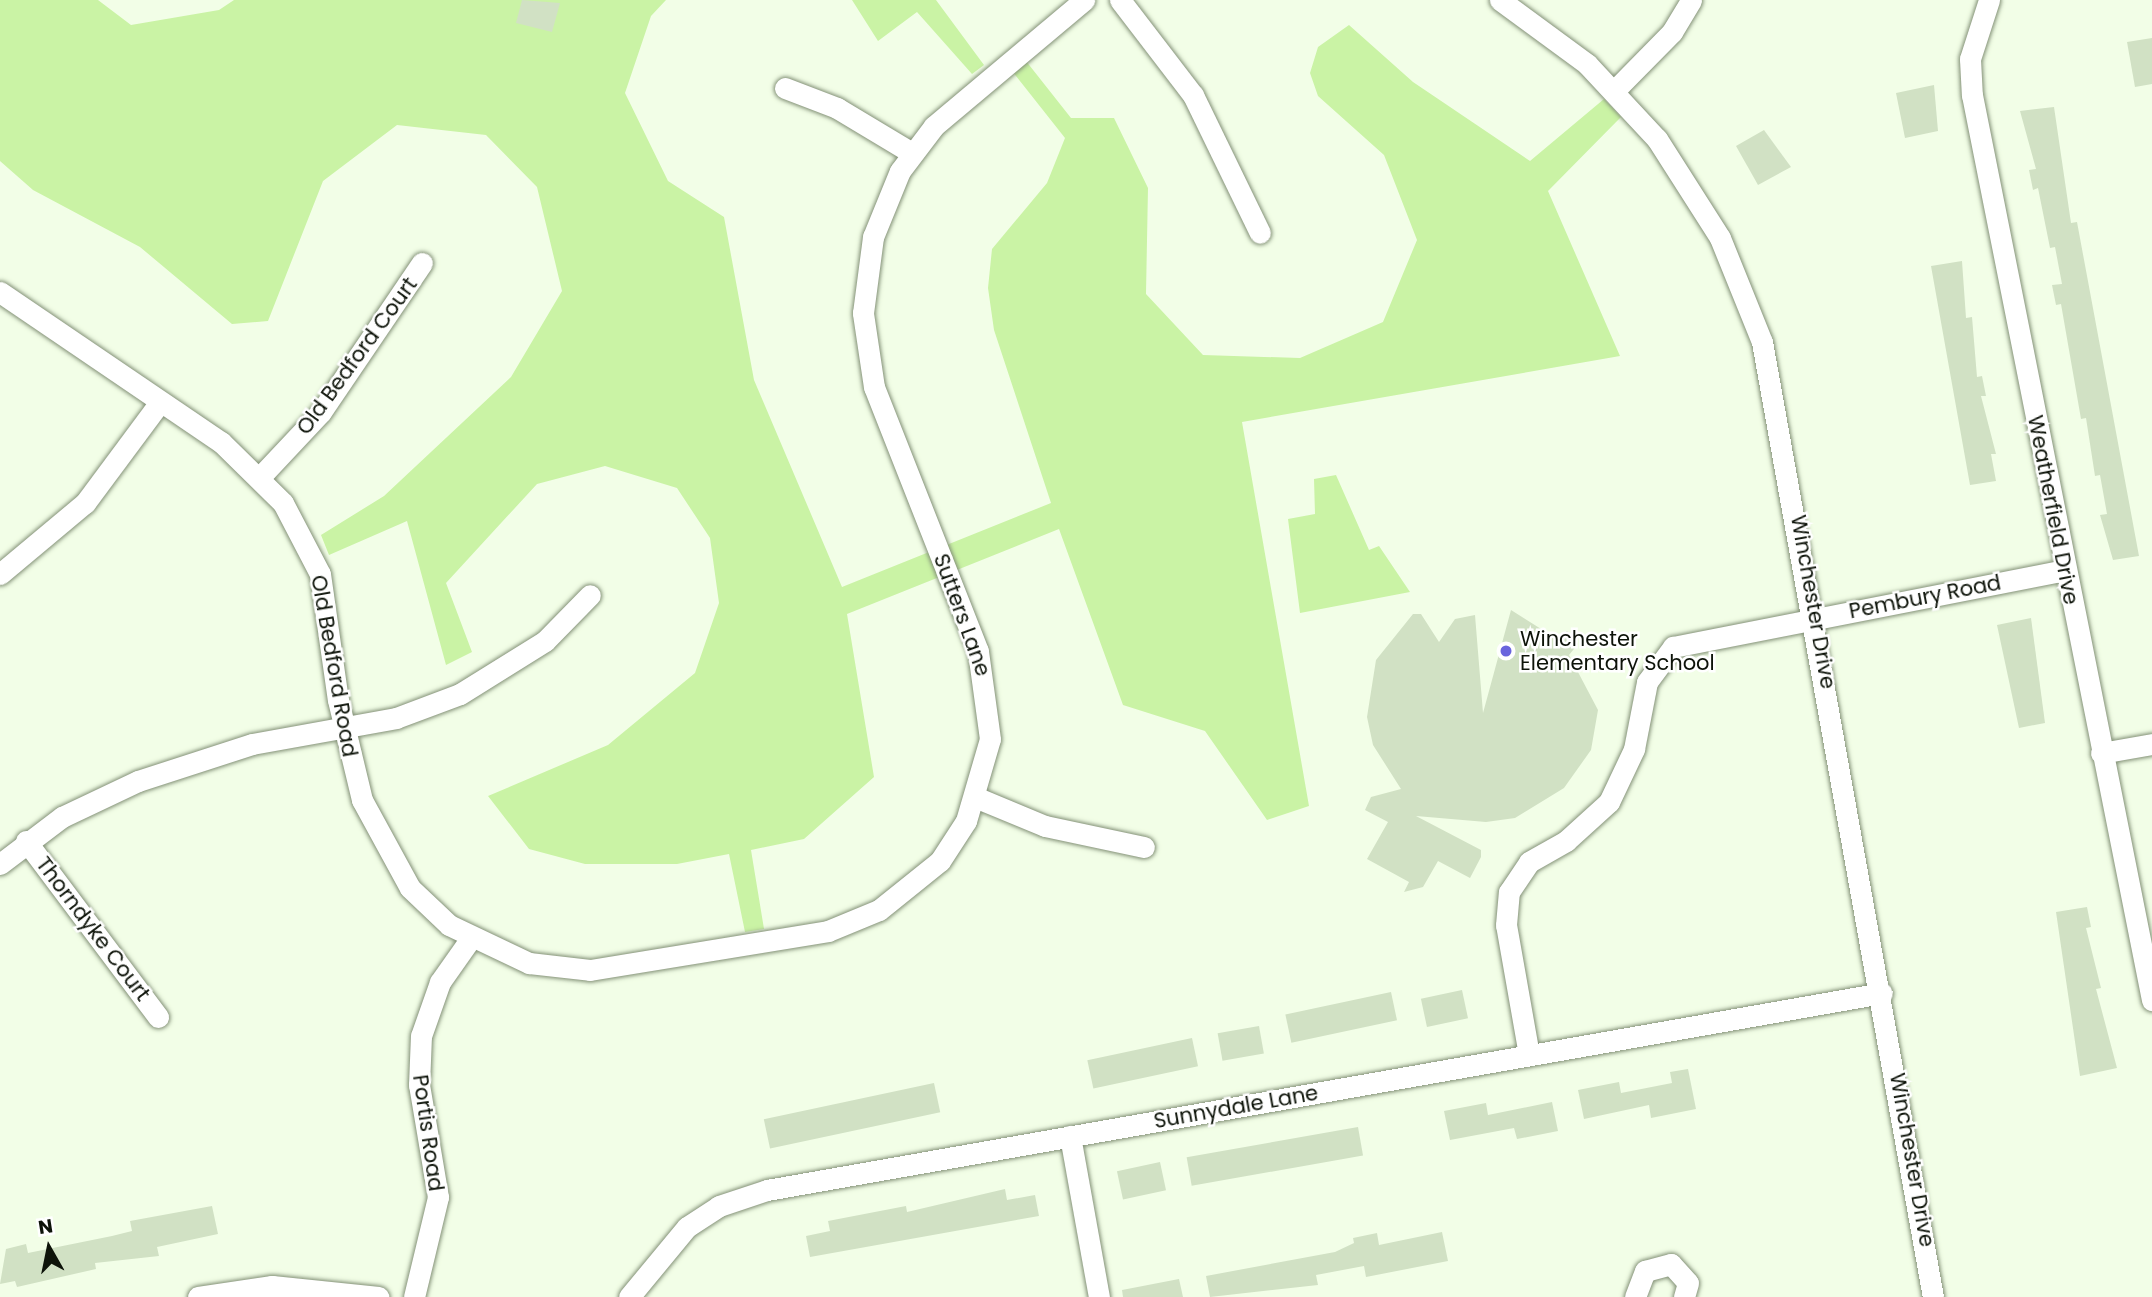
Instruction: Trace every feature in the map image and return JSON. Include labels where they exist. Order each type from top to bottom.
[{"type":"street","name":"Sutters Lane","points":[[471,938],[529,963],[590,970],[828,931],[879,910],[923,879],[955,841],[975,797],[990,739],[986,677],[874,387],[864,335],[873,237],[912,153],[955,105],[1084,0]]},
{"type":"street","points":[[1120,0],[1193,95],[1260,233]]},
{"type":"street","name":"Winchester Drive","points":[[1500,0],[1614,91],[1691,187],[1748,299],[1776,394],[1933,1297]]},
{"type":"street","points":[[1614,91],[1672,32],[1691,0]]},
{"type":"street","name":"Weatherfield Drive","points":[[1967,0],[1985,10],[1970,60],[1972,95],[2152,1000]]},
{"type":"street","points":[[785,88],[837,108],[912,153]]},
{"type":"street","name":"Old Bedford Court","points":[[260,477],[321,412],[422,263]]},
{"type":"street","name":"Old Bedford Road","points":[[0,292],[160,402],[260,477],[283,503],[320,574],[343,729],[362,800],[390,859],[426,906],[471,938]]},
{"type":"street","points":[[0,575],[76,513],[160,402]]},
{"type":"street","name":"Pembury Road","points":[[1529,1055],[1506,925],[1510,892],[1529,862],[1566,841],[1609,802],[1634,749],[1640,708],[1658,662],[1696,640],[2065,570]]},
{"type":"street","points":[[0,864],[26,841],[92,800],[179,766],[252,744],[343,729],[420,710],[485,681],[545,640],[590,595]]},
{"type":"street","points":[[2101,753],[2152,744]]},
{"type":"street","points":[[975,797],[1045,826],[1144,847]]},
{"type":"street","name":"Thorndyke Court","points":[[26,841],[158,1017]]},
{"type":"street","name":"Portis Road","points":[[414,1297],[438,1197],[419,1084],[421,1036],[440,982],[471,938]]},
{"type":"street","name":"Sunnydale Lane","points":[[629,1297],[672,1239],[742,1196],[1882,993]]},
{"type":"street","points":[[1070,1136],[1099,1297]]},
{"type":"street","points":[[1635,1297],[1645,1271],[1671,1264],[1688,1283],[1684,1297]]},
{"type":"street","points":[[198,1297],[272,1286],[378,1297]]},
{"type":"green space","points":[[0,0],[98,0],[131,25],[219,10],[234,0],[666,0],[651,16],[625,93],[668,181],[724,217],[754,380],[842,587],[1051,503],[994,330],[988,288],[992,249],[1047,183],[1065,138],[1012,71],[1026,61],[1071,118],[1114,118],[1148,188],[1146,294],[1203,355],[1300,358],[1383,322],[1417,240],[1384,155],[1318,96],[1310,73],[1318,47],[1349,25],[1413,82],[1530,161],[1604,99],[1621,117],[1548,191],[1620,356],[1242,422],[1309,806],[1267,820],[1205,731],[1123,705],[1059,529],[847,614],[874,777],[804,839],[751,850],[764,929],[745,932],[729,854],[677,864],[585,864],[529,849],[488,796],[608,745],[695,673],[719,603],[710,538],[677,488],[605,466],[537,484],[446,583],[472,652],[446,665],[407,521],[329,555],[321,535],[384,496],[511,377],[562,291],[537,187],[486,135],[397,125],[323,181],[268,321],[232,324],[140,247],[33,190],[0,161]]},
{"type":"green space","points":[[852,0],[936,0],[984,65],[972,74],[917,12],[878,41]]},
{"type":"green space","points":[[1336,475],[1369,550],[1379,546],[1410,592],[1300,613],[1288,519],[1315,514],[1314,479]]},
{"type":"building","points":[[522,0],[560,3],[552,32],[516,23]]},
{"type":"building","points":[[2152,38],[2152,84],[2135,87],[2127,42]]},
{"type":"building","points":[[1934,85],[1938,131],[1905,138],[1896,93]]},
{"type":"building","points":[[2054,107],[2071,223],[2077,222],[2139,556],[2113,560],[2100,515],[2107,514],[2100,475],[2095,476],[2086,418],[2081,419],[2061,304],[2056,305],[2052,285],[2062,284],[2055,247],[2050,248],[2038,188],[2033,190],[2029,170],[2036,169],[2020,111]]},
{"type":"building","points":[[1764,130],[1791,167],[1758,185],[1736,146]]},
{"type":"building","points":[[1962,261],[1966,318],[1972,317],[1977,377],[1982,376],[1986,396],[1981,396],[1996,454],[1991,454],[1996,481],[1970,485],[1931,266]]},
{"type":"building","points":[[1511,610],[1557,639],[1567,631],[1578,644],[1569,655],[1598,710],[1591,750],[1564,788],[1515,818],[1486,822],[1416,816],[1481,850],[1481,857],[1470,878],[1438,861],[1423,887],[1404,892],[1409,882],[1367,859],[1388,822],[1365,810],[1371,797],[1401,789],[1373,745],[1367,717],[1376,660],[1413,614],[1421,614],[1439,642],[1455,619],[1475,615],[1483,713]]},
{"type":"building","points":[[2031,618],[2045,723],[2019,728],[1997,625]]},
{"type":"building","points":[[2087,907],[2091,927],[2086,928],[2101,988],[2096,989],[2117,1068],[2080,1076],[2056,912]]},
{"type":"building","points":[[1462,990],[1468,1018],[1427,1027],[1421,999]]},
{"type":"building","points":[[1391,992],[1397,1020],[1291,1043],[1285,1014]]},
{"type":"building","points":[[1259,1026],[1264,1054],[1223,1061],[1218,1033]]},
{"type":"building","points":[[1192,1038],[1198,1066],[1093,1089],[1087,1060]]},
{"type":"building","points":[[1688,1069],[1696,1109],[1651,1118],[1649,1105],[1584,1119],[1578,1090],[1619,1082],[1621,1093],[1672,1083],[1670,1072]]},
{"type":"building","points":[[934,1083],[940,1112],[770,1149],[764,1119]]},
{"type":"building","points":[[1552,1102],[1558,1131],[1517,1139],[1514,1128],[1450,1140],[1444,1111],[1486,1103],[1488,1115]]},
{"type":"building","points":[[1358,1127],[1363,1156],[1192,1186],[1187,1157]]},
{"type":"building","points":[[1160,1162],[1166,1190],[1123,1200],[1117,1171]]},
{"type":"building","points":[[1005,1189],[1007,1200],[1035,1195],[1039,1216],[810,1257],[806,1236],[830,1231],[828,1221],[906,1206],[907,1212]]},
{"type":"building","points":[[212,1206],[218,1234],[157,1247],[159,1256],[95,1263],[96,1269],[17,1287],[15,1281],[0,1284],[6,1249],[26,1244],[28,1253],[112,1236],[132,1231],[130,1221]]},
{"type":"building","points":[[1442,1232],[1448,1261],[1366,1277],[1364,1266],[1316,1275],[1318,1285],[1210,1297],[1206,1276],[1335,1252],[1354,1243],[1353,1238],[1377,1233],[1379,1245]]},
{"type":"building","points":[[1179,1279],[1183,1297],[1123,1297],[1122,1290]]},
{"type":"place","name":"Winchester Elementary School","points":[[1506,651]]}]
